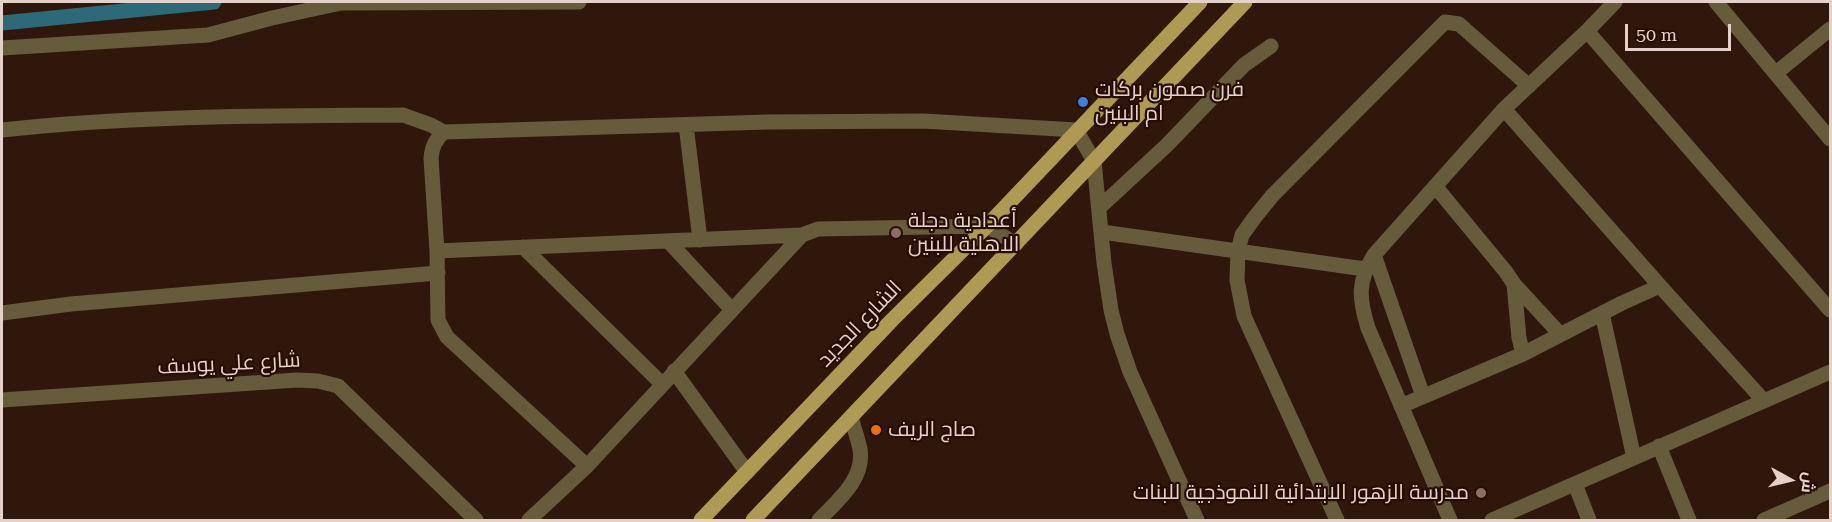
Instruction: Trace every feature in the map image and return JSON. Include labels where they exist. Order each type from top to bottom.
[{"type":"main road","name":"الشارع الجديد","points":[[701,520],[892,320],[987,226],[1200,2]]},
{"type":"main road","points":[[753,520],[1245,2]]},
{"type":"street","points":[[2,48],[208,35],[340,3],[579,2]]},
{"type":"street","points":[[1450,520],[1368,328],[1361,306],[1360,292],[1365,269],[1374,255],[1504,109],[1615,2]]},
{"type":"street","points":[[1716,2],[1830,139]]},
{"type":"street","points":[[1337,520],[1244,316],[1237,280],[1238,251],[1242,235],[1272,196],[1445,22],[1459,24],[1528,86]]},
{"type":"street","points":[[1776,73],[1830,30]]},
{"type":"street","points":[[1587,31],[1830,310]]},
{"type":"street","points":[[1100,207],[1167,145],[1244,65],[1271,46]]},
{"type":"street","points":[[1504,109],[1764,401]]},
{"type":"street","points":[[2,130],[56,124],[200,116],[403,116],[444,132],[923,121],[1076,130],[1094,161],[1111,310],[1117,334],[1130,372],[1197,520]]},
{"type":"street","points":[[686,125],[700,240]]},
{"type":"street","points":[[444,132],[433,145],[431,159],[438,273],[438,320],[447,337],[586,466]]},
{"type":"street","points":[[1435,186],[1514,284],[1560,334]]},
{"type":"street","points":[[437,251],[802,235],[818,228],[987,226],[1016,244]]},
{"type":"street","points":[[1101,232],[1365,269]]},
{"type":"street","points":[[529,520],[586,466],[802,235]]},
{"type":"street","points":[[669,242],[732,310]]},
{"type":"street","points":[[523,247],[662,384]]},
{"type":"street","points":[[1374,255],[1423,396]]},
{"type":"street","points":[[2,314],[71,304],[438,273]]},
{"type":"street","points":[[1514,284],[1519,338],[1523,354]]},
{"type":"street","points":[[1401,406],[1523,354],[1660,286]]},
{"type":"street","points":[[1602,313],[1634,459]]},
{"type":"street","points":[[674,371],[747,472]]},
{"type":"street","points":[[1492,520],[1830,372]]},
{"type":"street","name":"شارع علي يوسف","points":[[2,400],[297,380],[318,381],[338,386],[476,520]]},
{"type":"street","points":[[819,520],[855,481],[860,467],[861,451],[851,417]]},
{"type":"street","points":[[1659,446],[1689,520]]},
{"type":"street","points":[[1575,484],[1589,520]]},
{"type":"street","points":[[1764,520],[1829,497]]},
{"type":"waterway","points":[[2,23],[214,2]]},
{"type":"place","name":"فرن صمون بركات ام البنين","points":[[1083,102]]},
{"type":"place","name":"أعدادية دجلة الاهلية للبنين","points":[[896,233]]},
{"type":"place","name":"صاج الريف","points":[[876,430]]},
{"type":"place","name":"مدرسة الزهور الابتدائية النموذجية للبنات","points":[[1481,493]]}]
